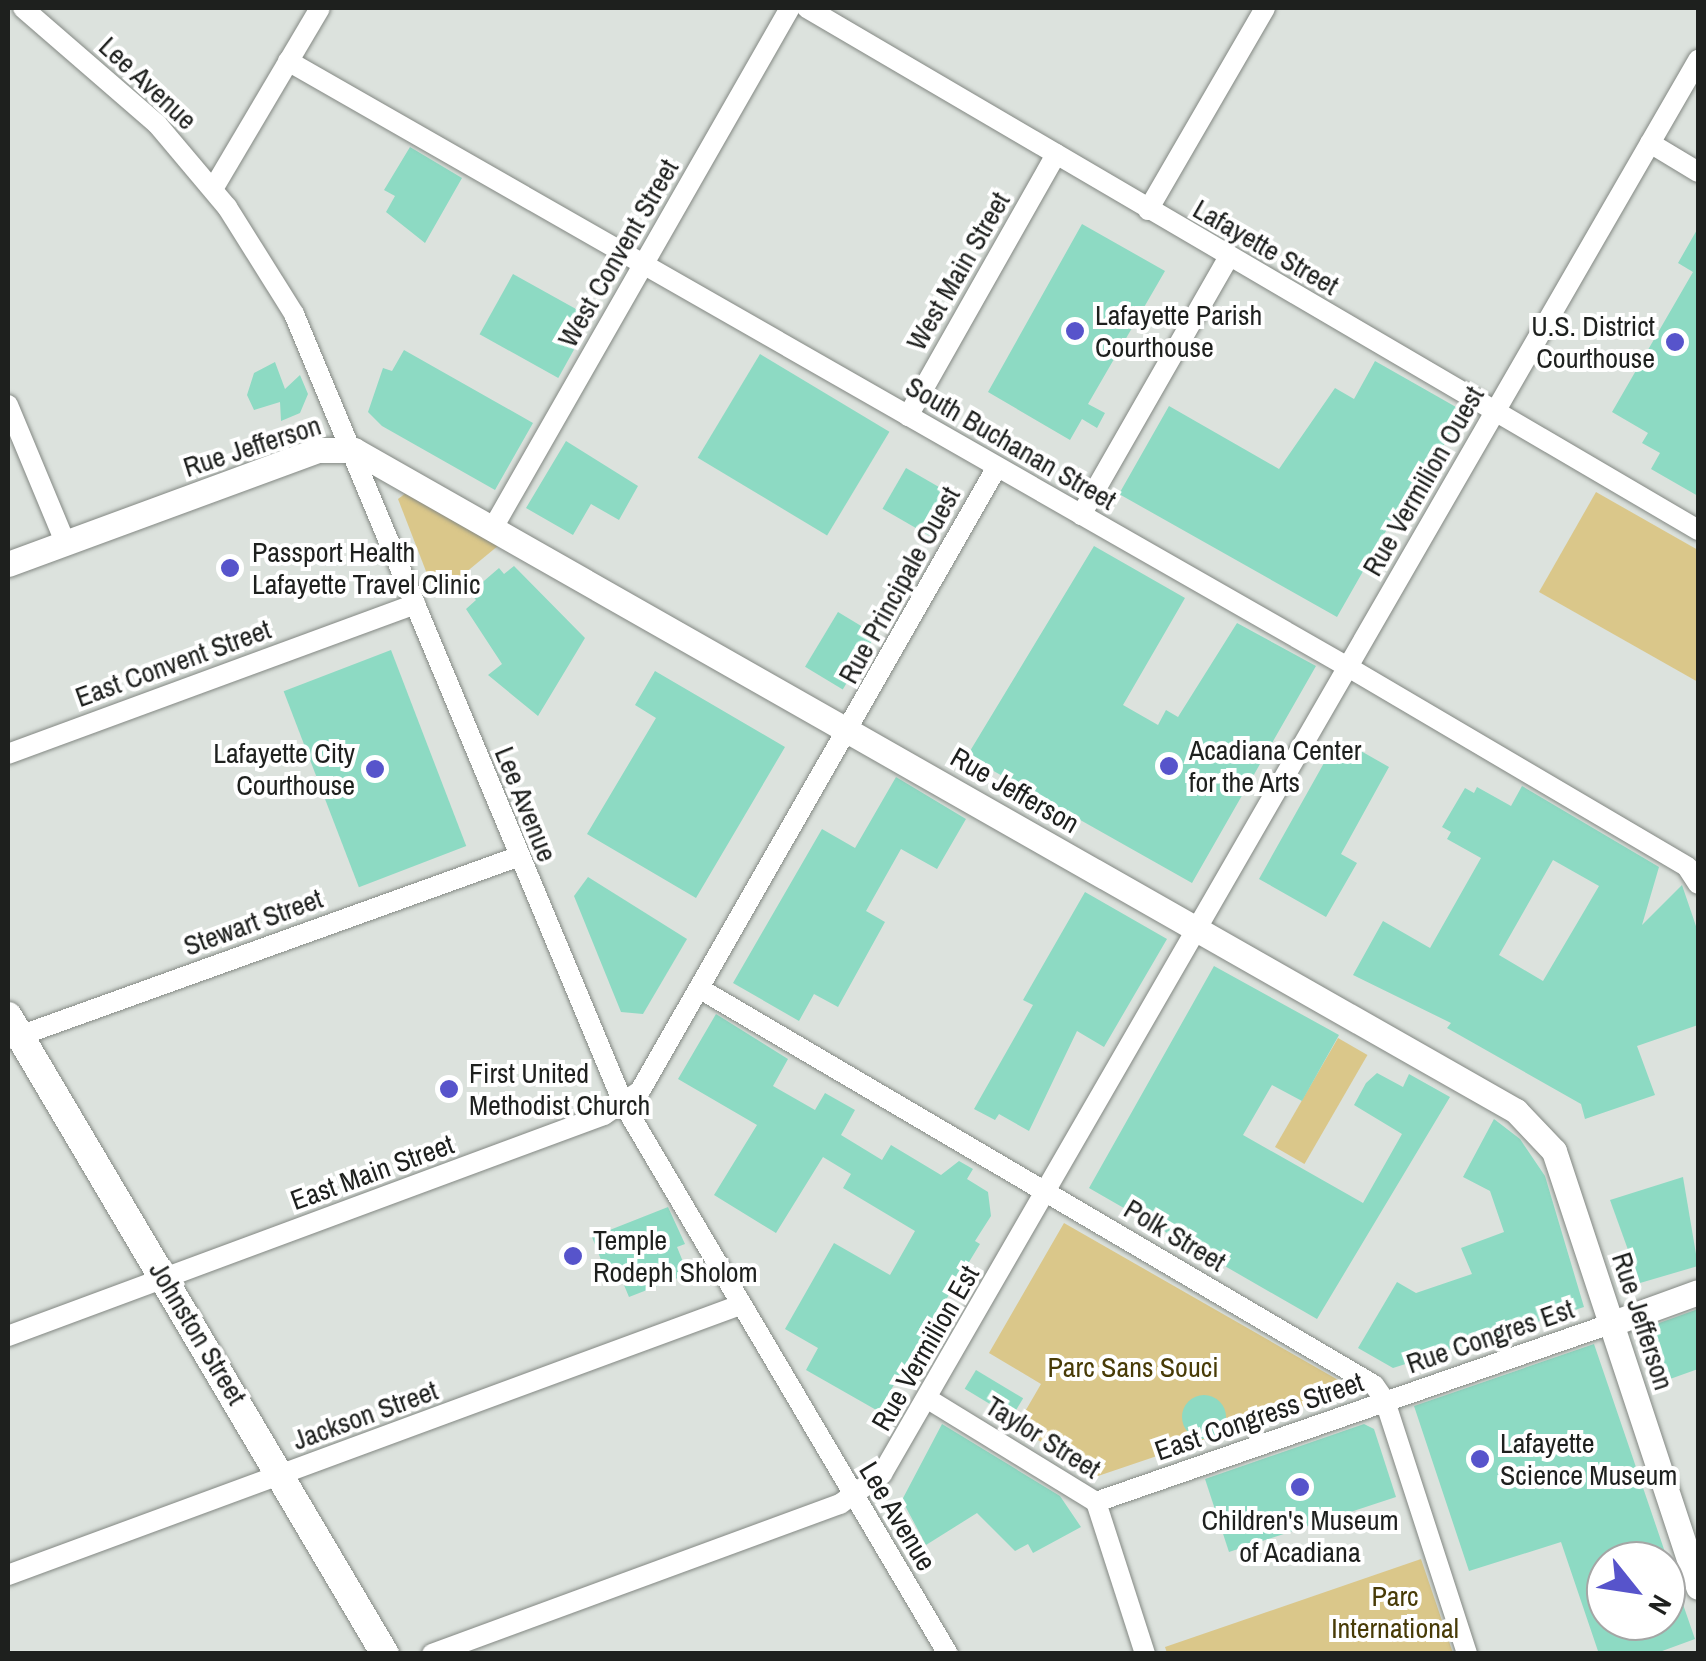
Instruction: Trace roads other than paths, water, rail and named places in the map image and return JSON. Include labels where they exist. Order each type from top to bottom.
[{"type":"main road","name":"Johnston Street","points":[[12,1031],[284,1473],[385,1654]]},
{"type":"street","name":"Lee Avenue","points":[[23,8],[156,124],[214,189],[294,314],[354,450],[517,857],[624,1105],[948,1654]]},
{"type":"street","points":[[214,189],[320,8]]},
{"type":"street","name":"West Convent Street","points":[[494,526],[790,8]]},
{"type":"street","name":"Lafayette Street","points":[[807,8],[1698,530]]},
{"type":"street","points":[[1148,210],[1265,8]]},
{"type":"street","name":"Rue Vermilion Ouest","points":[[1197,930],[1698,60]]},
{"type":"street","name":"South Buchanan Street","points":[[288,61],[1348,668],[1687,867],[1698,881]]},
{"type":"street","points":[[1650,144],[1698,172]]},
{"type":"street","name":"West Main Street","points":[[908,416],[1056,154]]},
{"type":"street","points":[[1081,515],[1229,257]]},
{"type":"street","points":[[8,405],[65,542]]},
{"type":"street","name":"Rue Jefferson","points":[[8,564],[318,450],[354,450],[494,526],[1197,930],[1314,991],[1532,1122],[1554,1152],[1698,1586]]},
{"type":"street","name":"Rue Principale Ouest","points":[[849,730],[997,467]]},
{"type":"street","name":"East Convent Street","points":[[8,754],[414,604]]},
{"type":"street","name":"East Main Street","points":[[8,1336],[624,1105],[653,1074],[849,730]]},
{"type":"street","name":"Stewart Street","points":[[12,1031],[517,857]]},
{"type":"street","name":"Rue Vermilion Est","points":[[432,1654],[855,1497],[882,1474],[1197,930]]},
{"type":"street","name":"Polk Street","points":[[702,990],[1356,1373],[1385,1401]]},
{"type":"street","points":[[1613,1323],[1698,1292]]},
{"type":"street","name":"Jackson Street","points":[[8,1575],[740,1305]]},
{"type":"street","name":"Rue Congres Est","points":[[1385,1401],[1613,1323]]},
{"type":"street","name":"Taylor Street","points":[[928,1398],[1096,1502],[1146,1654]]},
{"type":"street","points":[[1385,1401],[1466,1654]]},
{"type":"street","name":"East Congress Street","points":[[1096,1502],[1385,1401]]},
{"type":"place","name":"Lafayette Parish Courthouse","points":[[1075,331]]},
{"type":"place","name":"U.S. District Courthouse","points":[[1675,342]]},
{"type":"place","name":"Passport Health Lafayette Travel Clinic","points":[[230,568]]},
{"type":"place","name":"Acadiana Center for the Arts","points":[[1169,766]]},
{"type":"place","name":"Lafayette City Courthouse","points":[[375,769]]},
{"type":"place","name":"First United Methodist Church","points":[[449,1089]]},
{"type":"place","name":"Temple Rodeph Sholom","points":[[573,1256]]},
{"type":"place","name":"Lafayette Science Museum","points":[[1480,1459]]},
{"type":"place","name":"Children's Museum of Acadiana","points":[[1300,1487]]},
{"type":"park label","name":"Parc Sans Souci","points":[[1133,1367]]},
{"type":"park label","name":"Parc International","points":[[1395,1612]]}]
